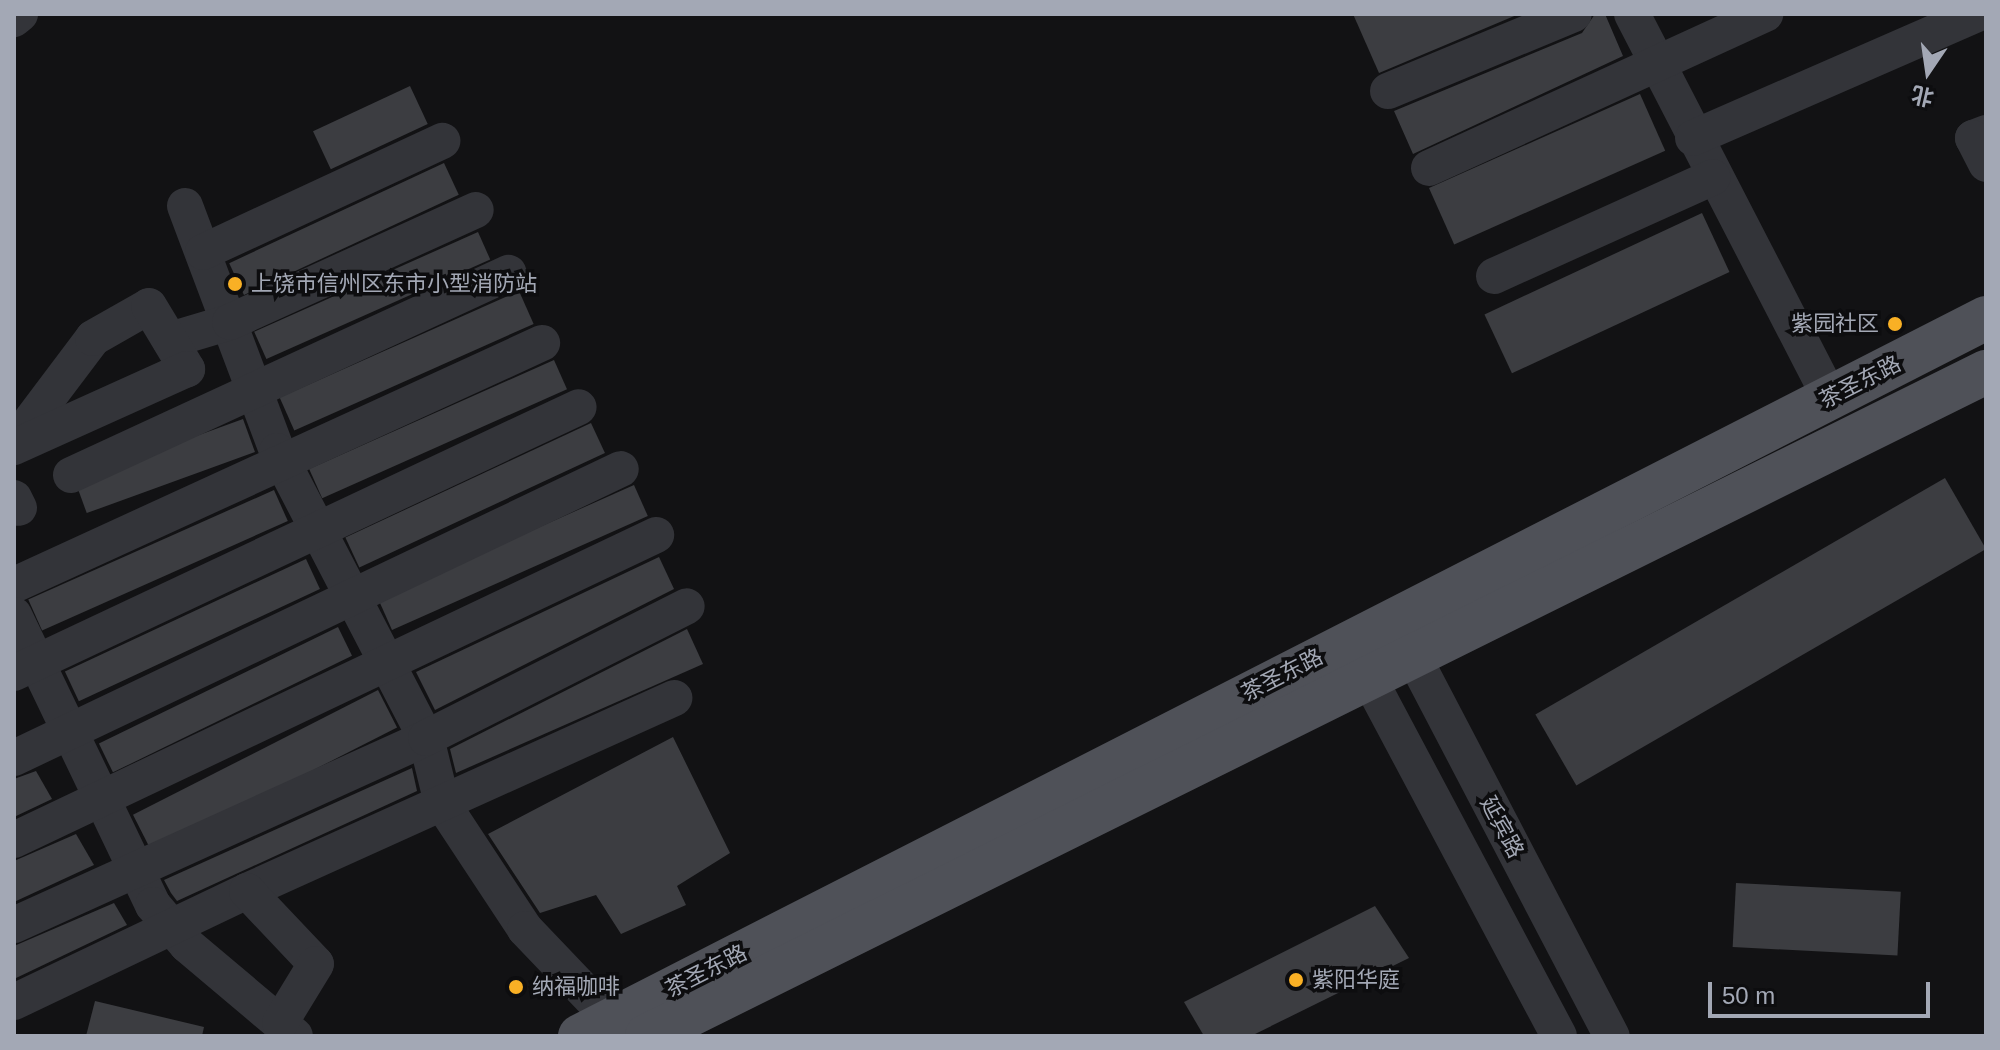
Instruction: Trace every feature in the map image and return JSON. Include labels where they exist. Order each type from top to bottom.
[{"type":"main road","name":"茶圣东路","points":[[613,1031],[1372,677],[1402,635],[1830,398],[1986,318]]},
{"type":"main road","name":"茶圣东路","points":[[613,1031],[1347,641],[1402,635],[1986,372]]},
{"type":"street","points":[[14,19],[20,14]]},
{"type":"street","points":[[1388,91],[1574,14]]},
{"type":"street","points":[[1632,14],[1713,177],[1830,398]]},
{"type":"street","points":[[1429,168],[1765,14]]},
{"type":"street","points":[[1693,138],[1977,14]]},
{"type":"street","points":[[1986,133],[1973,138],[1986,164]]},
{"type":"street","points":[[203,252],[442,141]]},
{"type":"street","points":[[1494,276],[1713,177]]},
{"type":"street","points":[[185,206],[283,463],[355,596],[426,738],[442,803],[525,929],[613,1031]]},
{"type":"street","points":[[170,340],[230,322],[476,210]]},
{"type":"street","points":[[71,475],[509,273]]},
{"type":"street","points":[[149,306],[187,369],[14,445],[93,338],[149,306]]},
{"type":"street","points":[[14,585],[542,343]]},
{"type":"street","points":[[25,668],[579,407]]},
{"type":"street","points":[[14,758],[621,469]]},
{"type":"street","points":[[14,840],[656,535]]},
{"type":"street","points":[[14,925],[426,738],[687,606]]},
{"type":"street","points":[[14,615],[25,668],[70,732],[135,868],[171,927],[287,1030],[316,964],[247,891]]},
{"type":"street","name":"延宾路","points":[[1402,635],[1612,1036]]},
{"type":"street","name":"延宾路","points":[[1347,641],[1372,677],[1559,1036]]},
{"type":"street","points":[[14,1002],[247,891],[674,698]]},
{"type":"building","points":[[1353,14],[1519,14],[1379,73]]},
{"type":"building","points":[[1595,14],[1605,14],[1623,56],[1413,154],[1394,111],[1582,33]]},
{"type":"building","points":[[410,86],[428,124],[331,169],[313,131]]},
{"type":"building","points":[[1640,94],[1665,151],[1454,245],[1429,188]]},
{"type":"building","points":[[444,163],[459,195],[244,295],[229,263]]},
{"type":"building","points":[[1702,213],[1729,272],[1512,373],[1484,314]]},
{"type":"building","points":[[478,232],[490,259],[266,359],[254,332]]},
{"type":"building","points":[[519,291],[534,324],[294,430],[280,398]]},
{"type":"building","points":[[554,360],[567,389],[322,498],[309,469]]},
{"type":"building","points":[[243,419],[255,452],[87,513],[75,480]]},
{"type":"building","points":[[591,423],[605,453],[359,567],[345,538]]},
{"type":"building","points":[[1945,478],[1986,549],[1576,786],[1535,715]]},
{"type":"building","points":[[634,485],[648,516],[392,630],[378,599]]},
{"type":"building","points":[[274,490],[288,521],[42,630],[28,599]]},
{"type":"building","points":[[659,557],[674,589],[435,710],[416,672]]},
{"type":"building","points":[[306,559],[320,589],[79,701],[65,671]]},
{"type":"building","points":[[338,627],[352,656],[113,772],[99,744]]},
{"type":"building","points":[[687,629],[703,664],[456,773],[450,749]]},
{"type":"building","points":[[378,690],[397,727],[152,852],[133,815]]},
{"type":"building","points":[[673,737],[730,853],[677,886],[686,905],[621,934],[596,895],[540,913],[488,834]]},
{"type":"building","points":[[412,768],[417,791],[177,901],[164,880]]},
{"type":"building","points":[[36,771],[52,799],[14,817],[14,779]]},
{"type":"building","points":[[76,834],[94,865],[14,902],[14,861]]},
{"type":"building","points":[[1736,883],[1901,892],[1897,956],[1733,947]]},
{"type":"building","points":[[114,903],[127,925],[14,979],[14,946]]},
{"type":"building","name":"紫阳华庭","points":[[1375,906],[1409,958],[1251,1036],[1204,1036],[1184,1002]]},
{"type":"building","points":[[95,1001],[204,1027],[202,1036],[86,1036]]},
{"type":"place","name":"上饶市信州区东市小型消防站","points":[[235,284]]},
{"type":"place","name":"紫园社区","points":[[1895,324]]},
{"type":"place","name":"紫阳华庭","points":[[1296,980]]},
{"type":"place","name":"纳福咖啡","points":[[516,987]]}]
